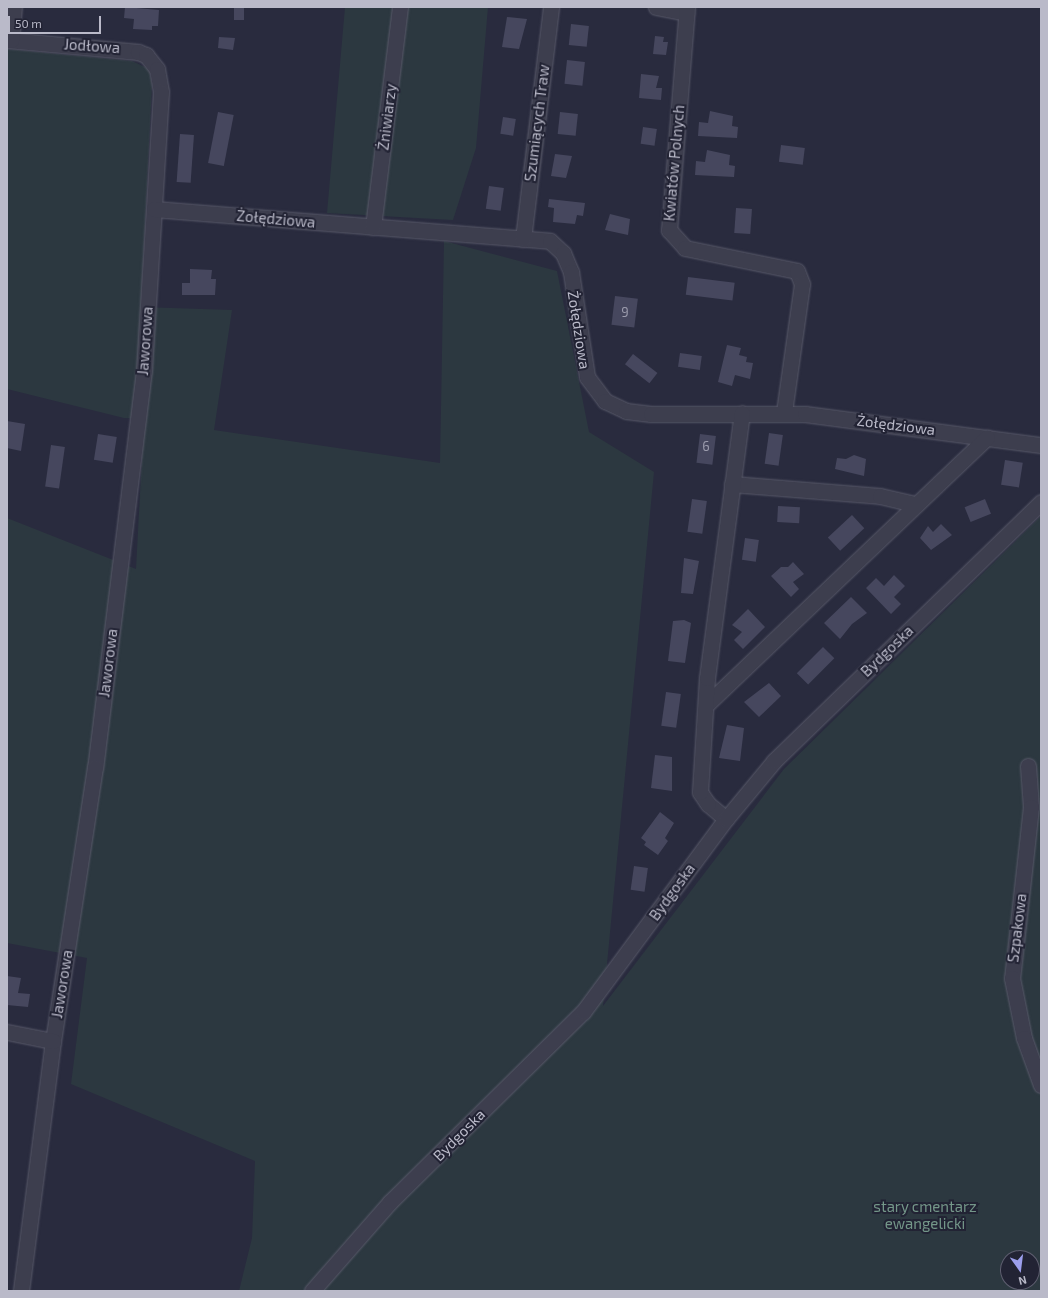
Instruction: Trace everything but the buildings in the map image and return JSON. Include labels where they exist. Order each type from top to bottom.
[{"type":"street","points":[[9,40],[14,7]]},
{"type":"street","name":"Żniwiarzy","points":[[373,227],[400,7]]},
{"type":"street","name":"Szumiących Traw","points":[[523,239],[551,7]]},
{"type":"street","points":[[656,7],[687,10]]},
{"type":"street","name":"Kwiatów Polnych","points":[[687,10],[669,230],[685,248],[797,271],[802,284],[784,412]]},
{"type":"street","name":"Jodłowa","points":[[9,40],[129,49]]},
{"type":"street","name":"Jaworowa","points":[[21,1291],[53,1041],[95,768],[143,378],[154,209],[160,79],[153,61],[146,55],[129,49]]},
{"type":"street","name":"Żołędziowa","points":[[154,209],[550,241],[562,253],[571,272],[583,366],[591,385],[605,401],[615,407],[638,414],[784,412],[1041,445]]},
{"type":"street","points":[[726,819],[708,804],[700,792],[706,705],[732,484],[742,413]]},
{"type":"street","points":[[706,705],[987,437]]},
{"type":"street","points":[[732,484],[880,496],[916,504]]},
{"type":"street","name":"Bydgoska","points":[[312,1291],[390,1202],[583,1012],[726,819],[774,761],[1041,502]]},
{"type":"street","name":"Szpakowa","points":[[1028,766],[1030,807],[1012,978],[1026,1045],[1041,1085]]},
{"type":"street","points":[[7,1032],[53,1041]]},
{"type":"green space","points":[[345,7],[488,7],[476,148],[453,220],[327,213]]},
{"type":"green space","name":"stary cmentarz ewangelicki","points":[[7,49],[132,61],[149,69],[152,85],[141,307],[232,310],[214,430],[440,463],[444,241],[557,271],[589,432],[654,472],[603,1006],[784,769],[1041,516],[1041,1291],[239,1291],[252,1238],[255,1161],[71,1084],[87,958],[7,943],[7,518],[136,569],[144,419],[124,418],[7,389]]}]
